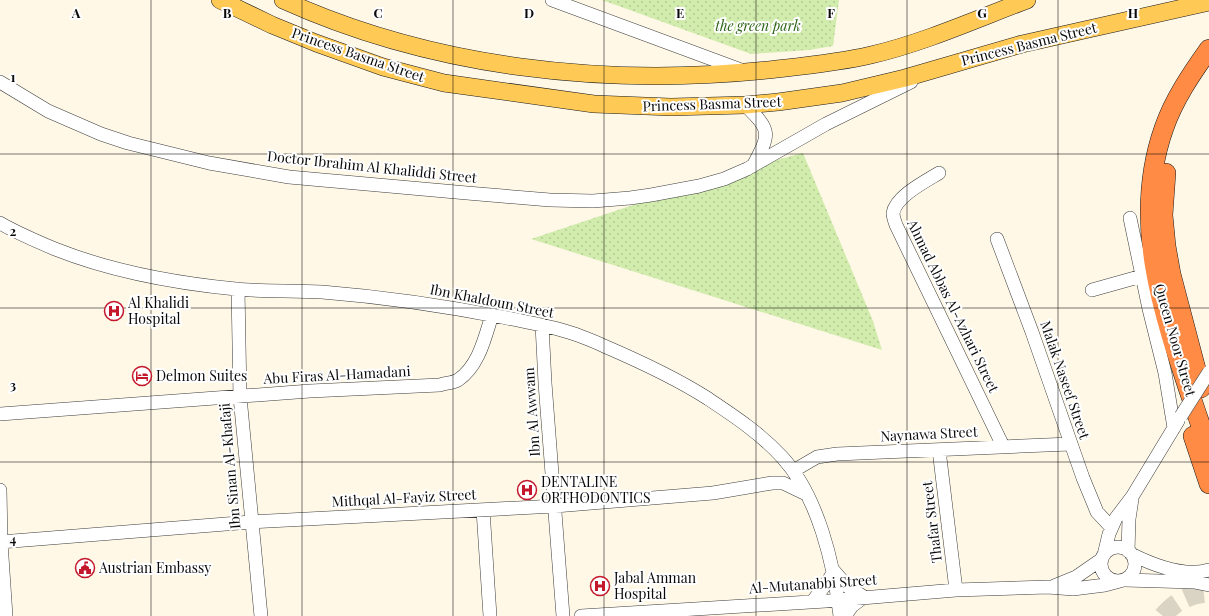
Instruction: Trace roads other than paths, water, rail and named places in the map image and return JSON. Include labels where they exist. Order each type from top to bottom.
[{"type":"highway","name":"Queen Noor Street","points":[[1157,234],[1150,212],[1153,178],[1160,142],[1165,126],[1174,107],[1198,64],[1209,49]]},
{"type":"highway","name":"Queen Noor Street","points":[[1209,70],[1187,106],[1178,125],[1173,142],[1168,163],[1157,234],[1155,268],[1209,414]]},
{"type":"highway","name":"Queen Noor Street","points":[[1178,331],[1209,451]]},
{"type":"highway","points":[[1209,380],[1196,343],[1191,334],[1178,331],[1173,360],[1184,405],[1209,484]]},
{"type":"main road","name":"Princess Basma Street","points":[[220,0],[272,25],[316,43],[383,66],[444,83],[594,104],[671,107],[745,105],[842,93],[1029,43],[1209,2]]},
{"type":"main road","name":"Princess Basma Street","points":[[283,0],[302,9],[376,35],[443,53],[480,60],[585,73],[632,76],[699,75],[748,72],[799,67],[870,55],[912,43],[1027,0]]},
{"type":"street","points":[[552,0],[748,72]]},
{"type":"street","name":"Doctor Ibrahim Al Khaliddi Street","points":[[0,82],[48,111],[72,122],[128,143],[209,163],[289,177],[550,200],[593,201],[630,198],[724,180],[747,170],[826,124],[936,69]]},
{"type":"street","points":[[745,105],[759,118],[765,128],[766,133],[761,151],[753,166]]},
{"type":"street","name":"Ahmad Abbas Al-Azhari Street","points":[[939,173],[906,194],[900,200],[893,212],[894,219],[896,226],[1003,446]]},
{"type":"street","points":[[1130,218],[1165,373],[1174,428]]},
{"type":"street","name":"Ibn Khaldoun Street","points":[[1,226],[72,256],[123,271],[162,279],[238,289],[319,292],[443,306],[542,325],[580,335],[621,353],[689,387],[731,414],[761,436],[783,458],[793,471],[806,494],[819,525],[834,571],[840,616]]},
{"type":"street","name":"Malak Naseef Street","points":[[997,238],[1092,502],[1103,520],[1111,527]]},
{"type":"street","points":[[1092,290],[1142,276]]},
{"type":"street","name":"Ibn Sinan Al-Khafaji","points":[[238,289],[240,397],[261,616]]},
{"type":"street","name":"Abu Firas Al-Hamadani","points":[[0,414],[310,391],[440,385],[457,380],[469,369],[479,353],[492,315]]},
{"type":"street","name":"Ibn Al Awwam","points":[[542,325],[545,389],[563,616]]},
{"type":"street","points":[[1209,372],[1132,497],[1120,512],[1111,527],[1103,557],[1102,568],[1106,576],[1115,581],[1194,582],[1209,585]]},
{"type":"street","name":"Naynawa Street","points":[[793,471],[810,461],[826,455],[1070,444]]},
{"type":"street","name":"Thafar Street","points":[[939,450],[956,590]]},
{"type":"street","name":"Mithqal Al-Fayiz Street","points":[[1,542],[251,522],[555,506],[713,493],[779,482],[788,484],[806,494]]},
{"type":"street","points":[[0,490],[1,542],[6,616]]},
{"type":"street","points":[[1048,587],[1065,589],[1094,587],[1122,580],[1132,574],[1134,569],[1134,559],[1130,553],[1129,519],[1132,497]]},
{"type":"street","points":[[484,510],[490,616]]},
{"type":"street","points":[[1048,587],[1076,577],[1115,548],[1120,548],[1153,564],[1170,568],[1195,572],[1209,570]]},
{"type":"street","points":[[813,601],[834,571],[848,587],[864,596],[852,606],[845,616]]},
{"type":"street","name":"Al-Mutanabbi Street","points":[[581,616],[838,600],[864,596],[956,590],[1048,587]]},
{"type":"tunnel","points":[[1163,616],[1183,599],[1209,593]]},
{"type":"place","name":"Al Khalidi Hospital","points":[[114,311]]},
{"type":"place","name":"Delmon Suites","points":[[142,376]]},
{"type":"place","name":"DENTALINE ORTHODONTICS","points":[[527,490]]},
{"type":"place","name":"Austrian Embassy","points":[[85,568]]},
{"type":"place","name":"Jabal Amman Hospital","points":[[600,586]]},
{"type":"park label","name":"the green park","points":[[758,26]]}]
